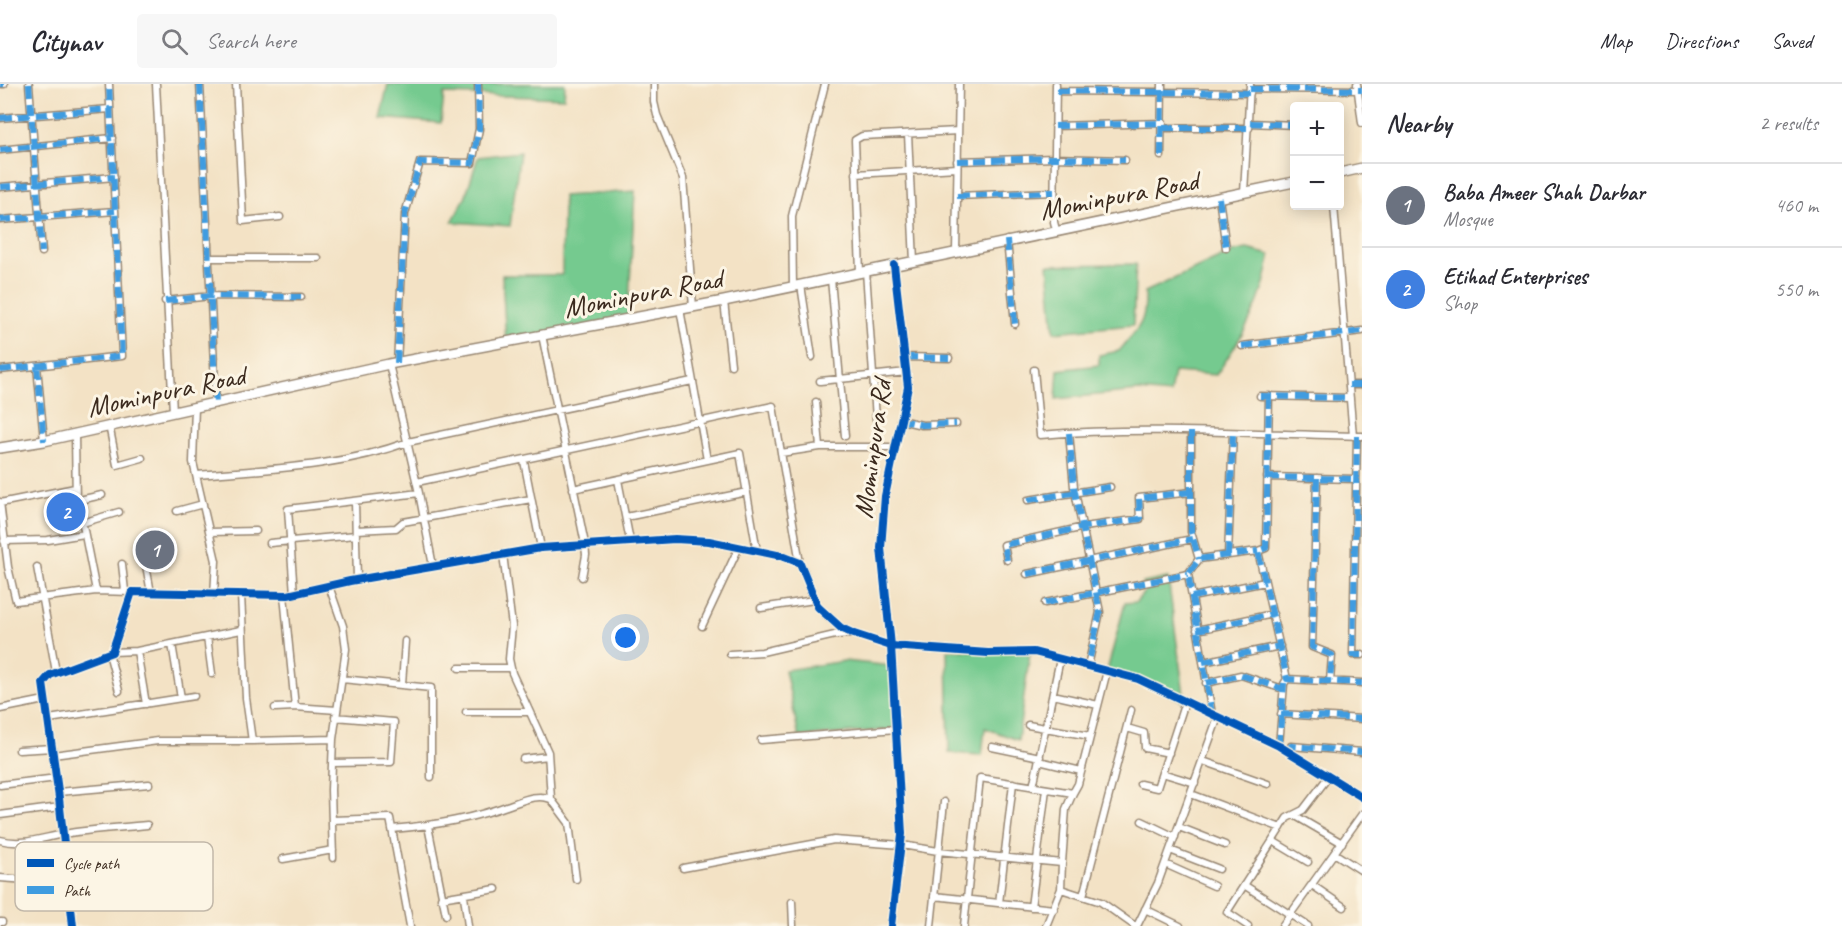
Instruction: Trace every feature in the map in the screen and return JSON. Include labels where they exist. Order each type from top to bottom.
[{"type":"main road","points":[[1344,172],[1362,168]]},
{"type":"main road","name":"Mominpura Road","points":[[0,448],[44,441],[393,364],[724,301],[914,262],[1007,240],[1290,183]]},
{"type":"street","points":[[29,84],[42,252]]},
{"type":"street","points":[[0,370],[122,356],[109,84]]},
{"type":"street","points":[[156,84],[165,301],[173,412]]},
{"type":"street","points":[[200,84],[216,404]]},
{"type":"street","points":[[236,84],[243,221],[280,217]]},
{"type":"street","points":[[433,566],[393,364],[405,214],[420,162],[472,163],[479,129],[478,84]]},
{"type":"street","points":[[654,84],[657,115],[683,178],[693,307]]},
{"type":"street","points":[[812,357],[797,286],[792,216],[825,84]]},
{"type":"street","points":[[956,252],[959,84]]},
{"type":"street","points":[[1161,156],[1162,84]]},
{"type":"street","points":[[1056,230],[1054,192],[1057,87],[1162,93],[1359,88],[1362,123]]},
{"type":"street","points":[[1244,193],[1250,89]]},
{"type":"street","points":[[0,118],[110,109]]},
{"type":"street","points":[[1055,126],[1290,125]]},
{"type":"street","points":[[876,419],[875,375],[863,272],[854,144],[858,137],[958,131]]},
{"type":"street","points":[[908,134],[914,262]]},
{"type":"street","points":[[0,150],[112,138]]},
{"type":"street","points":[[856,174],[910,171],[957,164],[1055,158],[1125,160]]},
{"type":"street","points":[[0,187],[114,177]]},
{"type":"street","points":[[957,196],[1054,192]]},
{"type":"street","points":[[1219,198],[1226,248]]},
{"type":"street","points":[[1334,210],[1350,398],[1357,436],[1358,537],[1353,655],[1362,655]]},
{"type":"street","points":[[0,220],[115,211]]},
{"type":"street","points":[[1007,240],[1015,324]]},
{"type":"street","points":[[209,258],[318,258]]},
{"type":"street","name":"Mominpura Rd","points":[[891,926],[902,844],[891,646],[881,548],[885,496],[908,387],[894,265]]},
{"type":"street","points":[[831,279],[845,436]]},
{"type":"street","points":[[165,301],[211,296],[301,297]]},
{"type":"street","points":[[724,301],[731,365]]},
{"type":"street","points":[[680,309],[707,460]]},
{"type":"street","points":[[1242,346],[1362,331]]},
{"type":"street","points":[[542,335],[585,544],[586,555],[582,577]]},
{"type":"street","points":[[904,357],[949,358]]},
{"type":"street","points":[[37,366],[44,441]]},
{"type":"street","points":[[1035,370],[1040,435],[1191,432],[1357,436]]},
{"type":"street","points":[[820,381],[907,372]]},
{"type":"street","points":[[196,475],[306,466],[378,453],[408,442],[692,381]]},
{"type":"street","points":[[1349,385],[1362,385]]},
{"type":"street","points":[[1260,396],[1350,398]]},
{"type":"street","points":[[1061,889],[1101,902],[1136,926],[1165,864],[1203,761],[1215,716],[1206,682],[1188,574],[1198,559],[1266,548],[1269,396]]},
{"type":"street","points":[[816,402],[820,447]]},
{"type":"street","points":[[417,482],[524,461],[773,406],[800,563],[814,600],[833,621],[854,634],[891,646],[988,653],[1034,652],[1138,679],[1279,746],[1362,797]]},
{"type":"street","points":[[195,407],[192,442],[196,475],[217,572],[214,594]]},
{"type":"street","points":[[900,420],[922,425],[956,424]]},
{"type":"street","points":[[109,425],[117,465],[142,458]]},
{"type":"street","points":[[1191,432],[1192,538],[1198,559]]},
{"type":"street","points":[[75,433],[75,501],[82,523],[96,591]]},
{"type":"street","points":[[1069,433],[1075,493],[1084,527],[1101,620],[1088,666]]},
{"type":"street","points":[[1228,555],[1233,433]]},
{"type":"street","points":[[781,453],[820,447],[895,447]]},
{"type":"street","points":[[573,489],[740,453],[757,551]]},
{"type":"street","points":[[524,461],[541,548]]},
{"type":"street","points":[[1267,477],[1356,479]]},
{"type":"street","points":[[1317,478],[1312,647],[1332,655],[1330,681]]},
{"type":"street","points":[[618,480],[630,541]]},
{"type":"street","points":[[1028,500],[1110,487]]},
{"type":"street","points":[[75,488],[0,502],[4,541],[16,601],[96,591],[284,595],[357,579],[541,548],[630,541],[675,539],[739,547],[800,563]]},
{"type":"street","points":[[626,517],[747,492]]},
{"type":"street","points":[[1008,560],[1004,545],[1084,527],[1140,519],[1139,498],[1191,492]]},
{"type":"street","points":[[294,594],[288,509],[419,494]]},
{"type":"street","points":[[75,501],[102,495]]},
{"type":"street","points":[[270,543],[396,528],[403,522],[531,499]]},
{"type":"street","points":[[355,502],[357,579]]},
{"type":"street","points":[[177,511],[203,504]]},
{"type":"street","points":[[82,523],[119,512]]},
{"type":"street","points":[[210,532],[256,531]]},
{"type":"street","points":[[4,541],[48,540],[84,534]]},
{"type":"street","points":[[1027,574],[1192,538]]},
{"type":"street","points":[[142,543],[151,593]]},
{"type":"street","points":[[702,626],[739,547]]},
{"type":"street","points":[[1258,551],[1287,679],[1283,688],[1279,746]]},
{"type":"street","points":[[503,554],[512,626],[511,668],[548,756],[551,799]]},
{"type":"street","points":[[119,691],[111,652],[128,592],[122,564]]},
{"type":"street","points":[[37,567],[56,672]]},
{"type":"street","points":[[1045,603],[1188,574]]},
{"type":"street","points":[[1192,597],[1265,582]]},
{"type":"street","points":[[283,860],[333,854],[333,739],[342,679],[345,638],[329,586]]},
{"type":"street","points":[[241,595],[241,630],[252,741]]},
{"type":"street","points":[[284,595],[295,707]]},
{"type":"street","points":[[761,608],[814,600]]},
{"type":"street","points":[[1197,630],[1273,614]]},
{"type":"street","points":[[64,842],[45,700],[43,682],[45,678],[111,652],[136,651],[241,630]]},
{"type":"street","points":[[730,654],[772,650],[835,635],[854,634]]},
{"type":"street","points":[[207,637],[212,674]]},
{"type":"street","points":[[402,684],[405,641]]},
{"type":"street","points":[[172,644],[181,698]]},
{"type":"street","points":[[1203,663],[1280,646]]},
{"type":"street","points":[[136,651],[146,704]]},
{"type":"street","points":[[1034,787],[1060,659]]},
{"type":"street","points":[[459,668],[511,668]]},
{"type":"street","points":[[1046,926],[1061,889],[1066,809],[1082,771],[1107,671]]},
{"type":"street","points":[[1206,682],[1241,675],[1283,688]]},
{"type":"street","points":[[342,679],[426,686],[432,690],[431,777]]},
{"type":"street","points":[[1287,679],[1362,682]]},
{"type":"street","points":[[1053,695],[1098,705]]},
{"type":"street","points":[[49,719],[194,696]]},
{"type":"street","points":[[0,710],[45,700]]},
{"type":"street","points":[[1140,784],[1157,788],[1185,702]]},
{"type":"street","points":[[275,708],[295,707],[394,722],[391,762],[332,763]]},
{"type":"street","points":[[1083,896],[1131,710]]},
{"type":"street","points":[[466,712],[529,712]]},
{"type":"street","points":[[1281,714],[1362,719]]},
{"type":"street","points":[[1028,725],[1090,736]]},
{"type":"street","points":[[1127,728],[1144,732],[1145,748],[1169,753]]},
{"type":"street","points":[[761,740],[896,729]]},
{"type":"street","points":[[20,750],[53,751],[158,741],[333,739]]},
{"type":"street","points":[[1288,752],[1291,746],[1362,752]]},
{"type":"street","points":[[992,747],[1082,771]]},
{"type":"street","points":[[523,759],[548,756]]},
{"type":"street","points":[[1203,761],[1268,784]]},
{"type":"street","points":[[1162,773],[1195,783]]},
{"type":"street","points":[[1248,926],[1227,912],[1281,828],[1293,814],[1303,810],[1329,777]]},
{"type":"street","points":[[0,785],[57,778]]},
{"type":"street","points":[[964,926],[980,778],[1073,793]]},
{"type":"street","points":[[999,903],[1013,783]]},
{"type":"street","points":[[58,792],[149,784]]},
{"type":"street","points":[[1031,907],[1046,789]]},
{"type":"street","points":[[1191,794],[1281,828]]},
{"type":"street","points":[[392,829],[428,826],[478,817],[519,801],[543,796],[551,799],[570,823],[576,879]]},
{"type":"street","points":[[931,926],[944,802]]},
{"type":"street","points":[[0,815],[60,807]]},
{"type":"street","points":[[1293,814],[1342,843]]},
{"type":"street","points":[[1282,926],[1362,814]]},
{"type":"street","points":[[332,820],[390,819],[410,926]]},
{"type":"street","points":[[1142,820],[1175,837]]},
{"type":"street","points":[[24,842],[63,834],[147,825]]},
{"type":"street","points":[[428,826],[446,915]]},
{"type":"street","points":[[1179,827],[1225,845]]},
{"type":"street","points":[[0,840],[15,844]]},
{"type":"street","points":[[683,868],[834,840],[902,844],[971,855],[1062,863]]},
{"type":"street","points":[[1273,841],[1308,862]]},
{"type":"street","points":[[1170,850],[1219,869]]},
{"type":"street","points":[[1334,854],[1362,871]]},
{"type":"street","points":[[1165,864],[1214,886]]},
{"type":"street","points":[[0,878],[15,879]]},
{"type":"street","points":[[1244,885],[1308,926]]},
{"type":"street","points":[[1312,885],[1344,907]]},
{"type":"street","points":[[441,898],[496,889]]},
{"type":"street","points":[[464,896],[468,926]]},
{"type":"street","points":[[934,896],[1054,909]]},
{"type":"street","points":[[792,902],[793,926]]},
{"type":"street","points":[[1145,909],[1180,926]]},
{"type":"street","points":[[72,911],[73,926]]},
{"type":"green space","points":[[388,84],[565,84],[564,98],[444,94],[441,123],[380,118]]},
{"type":"green space","points":[[520,152],[510,226],[452,222],[465,198],[478,157]]},
{"type":"green space","points":[[635,191],[628,319],[506,342],[502,275],[562,275],[563,196]]},
{"type":"green space","points":[[1247,249],[1270,255],[1267,272],[1250,318],[1216,375],[1174,372],[1170,394],[1138,391],[1056,399],[1058,370],[1099,365],[1099,355],[1119,351],[1132,336],[1142,318],[1145,292],[1232,252]]},
{"type":"green space","points":[[1136,264],[1133,325],[1054,332],[1048,265]]},
{"type":"green space","points":[[1168,578],[1185,702],[1138,679],[1107,671],[1125,603],[1136,602],[1145,591],[1143,583]]},
{"type":"green space","points":[[947,650],[1030,652],[1018,740],[985,728],[982,755],[949,753]]},
{"type":"green space","points":[[844,661],[892,666],[896,729],[799,737],[785,670]]},
{"type":"marked path","points":[[29,84],[42,252]]},
{"type":"marked path","points":[[0,370],[122,356],[109,84]]},
{"type":"marked path","points":[[200,84],[216,404]]},
{"type":"marked path","points":[[397,363],[405,214],[420,162],[472,163],[479,129],[478,84]]},
{"type":"marked path","points":[[1161,156],[1162,84]]},
{"type":"marked path","points":[[1250,89],[1362,90]]},
{"type":"marked path","points":[[1057,91],[1250,93]]},
{"type":"marked path","points":[[0,118],[110,109]]},
{"type":"marked path","points":[[1055,126],[1163,123]]},
{"type":"marked path","points":[[1250,123],[1290,125]]},
{"type":"marked path","points":[[1163,128],[1249,128]]},
{"type":"marked path","points":[[0,150],[112,138]]},
{"type":"marked path","points":[[957,161],[1055,158],[1125,160]]},
{"type":"marked path","points":[[0,187],[114,177]]},
{"type":"marked path","points":[[957,196],[1054,192]]},
{"type":"marked path","points":[[1219,198],[1226,248]]},
{"type":"marked path","points":[[0,220],[115,211]]},
{"type":"marked path","points":[[1007,240],[1015,324]]},
{"type":"marked path","points":[[165,301],[211,296],[301,297]]},
{"type":"marked path","points":[[1242,346],[1362,331]]},
{"type":"marked path","points":[[905,357],[949,358]]},
{"type":"marked path","points":[[37,366],[44,441]]},
{"type":"marked path","points":[[1349,385],[1362,385]]},
{"type":"marked path","points":[[1260,396],[1350,398]]},
{"type":"marked path","points":[[1269,396],[1266,548],[1258,551],[1287,679],[1362,683]]},
{"type":"marked path","points":[[900,420],[922,425],[956,424]]},
{"type":"marked path","points":[[1191,432],[1191,532],[1199,559]]},
{"type":"marked path","points":[[1069,433],[1074,487],[1100,612],[1088,666]]},
{"type":"marked path","points":[[1228,555],[1233,433]]},
{"type":"marked path","points":[[1357,436],[1353,655],[1362,655]]},
{"type":"marked path","points":[[1267,477],[1356,479]]},
{"type":"marked path","points":[[1317,478],[1312,647],[1332,655],[1330,681]]},
{"type":"marked path","points":[[1028,500],[1110,487]]},
{"type":"marked path","points":[[1007,560],[1004,545],[1084,527],[1140,519],[1139,498],[1191,492]]},
{"type":"marked path","points":[[1027,574],[1192,539]]},
{"type":"marked path","points":[[1212,714],[1188,574],[1199,559],[1258,551]]},
{"type":"marked path","points":[[1045,603],[1188,574]]},
{"type":"marked path","points":[[1192,597],[1265,582]]},
{"type":"marked path","points":[[1197,630],[1273,614]]},
{"type":"marked path","points":[[1203,662],[1280,646]]},
{"type":"marked path","points":[[1206,683],[1241,675],[1283,689]]},
{"type":"marked path","points":[[1279,746],[1284,683]]},
{"type":"marked path","points":[[1281,714],[1362,719]]},
{"type":"marked path","points":[[1289,752],[1291,746],[1362,752]]},
{"type":"cycle path","points":[[891,926],[902,834],[891,646],[881,548],[885,496],[908,387],[894,265]]},
{"type":"cycle path","points":[[64,842],[43,683],[50,675],[112,652],[132,592],[288,595],[350,581],[541,548],[675,539],[709,541],[782,556],[800,563],[818,607],[841,628],[891,646],[988,653],[1034,652],[1138,679],[1279,746],[1362,797]]},
{"type":"cycle path","points":[[71,911],[73,926]]},
{"type":"place","name":"Etihad Enterprises","points":[[66,512]]},
{"type":"place","name":"Baba Ameer Shah Darbar","points":[[155,550]]}]
